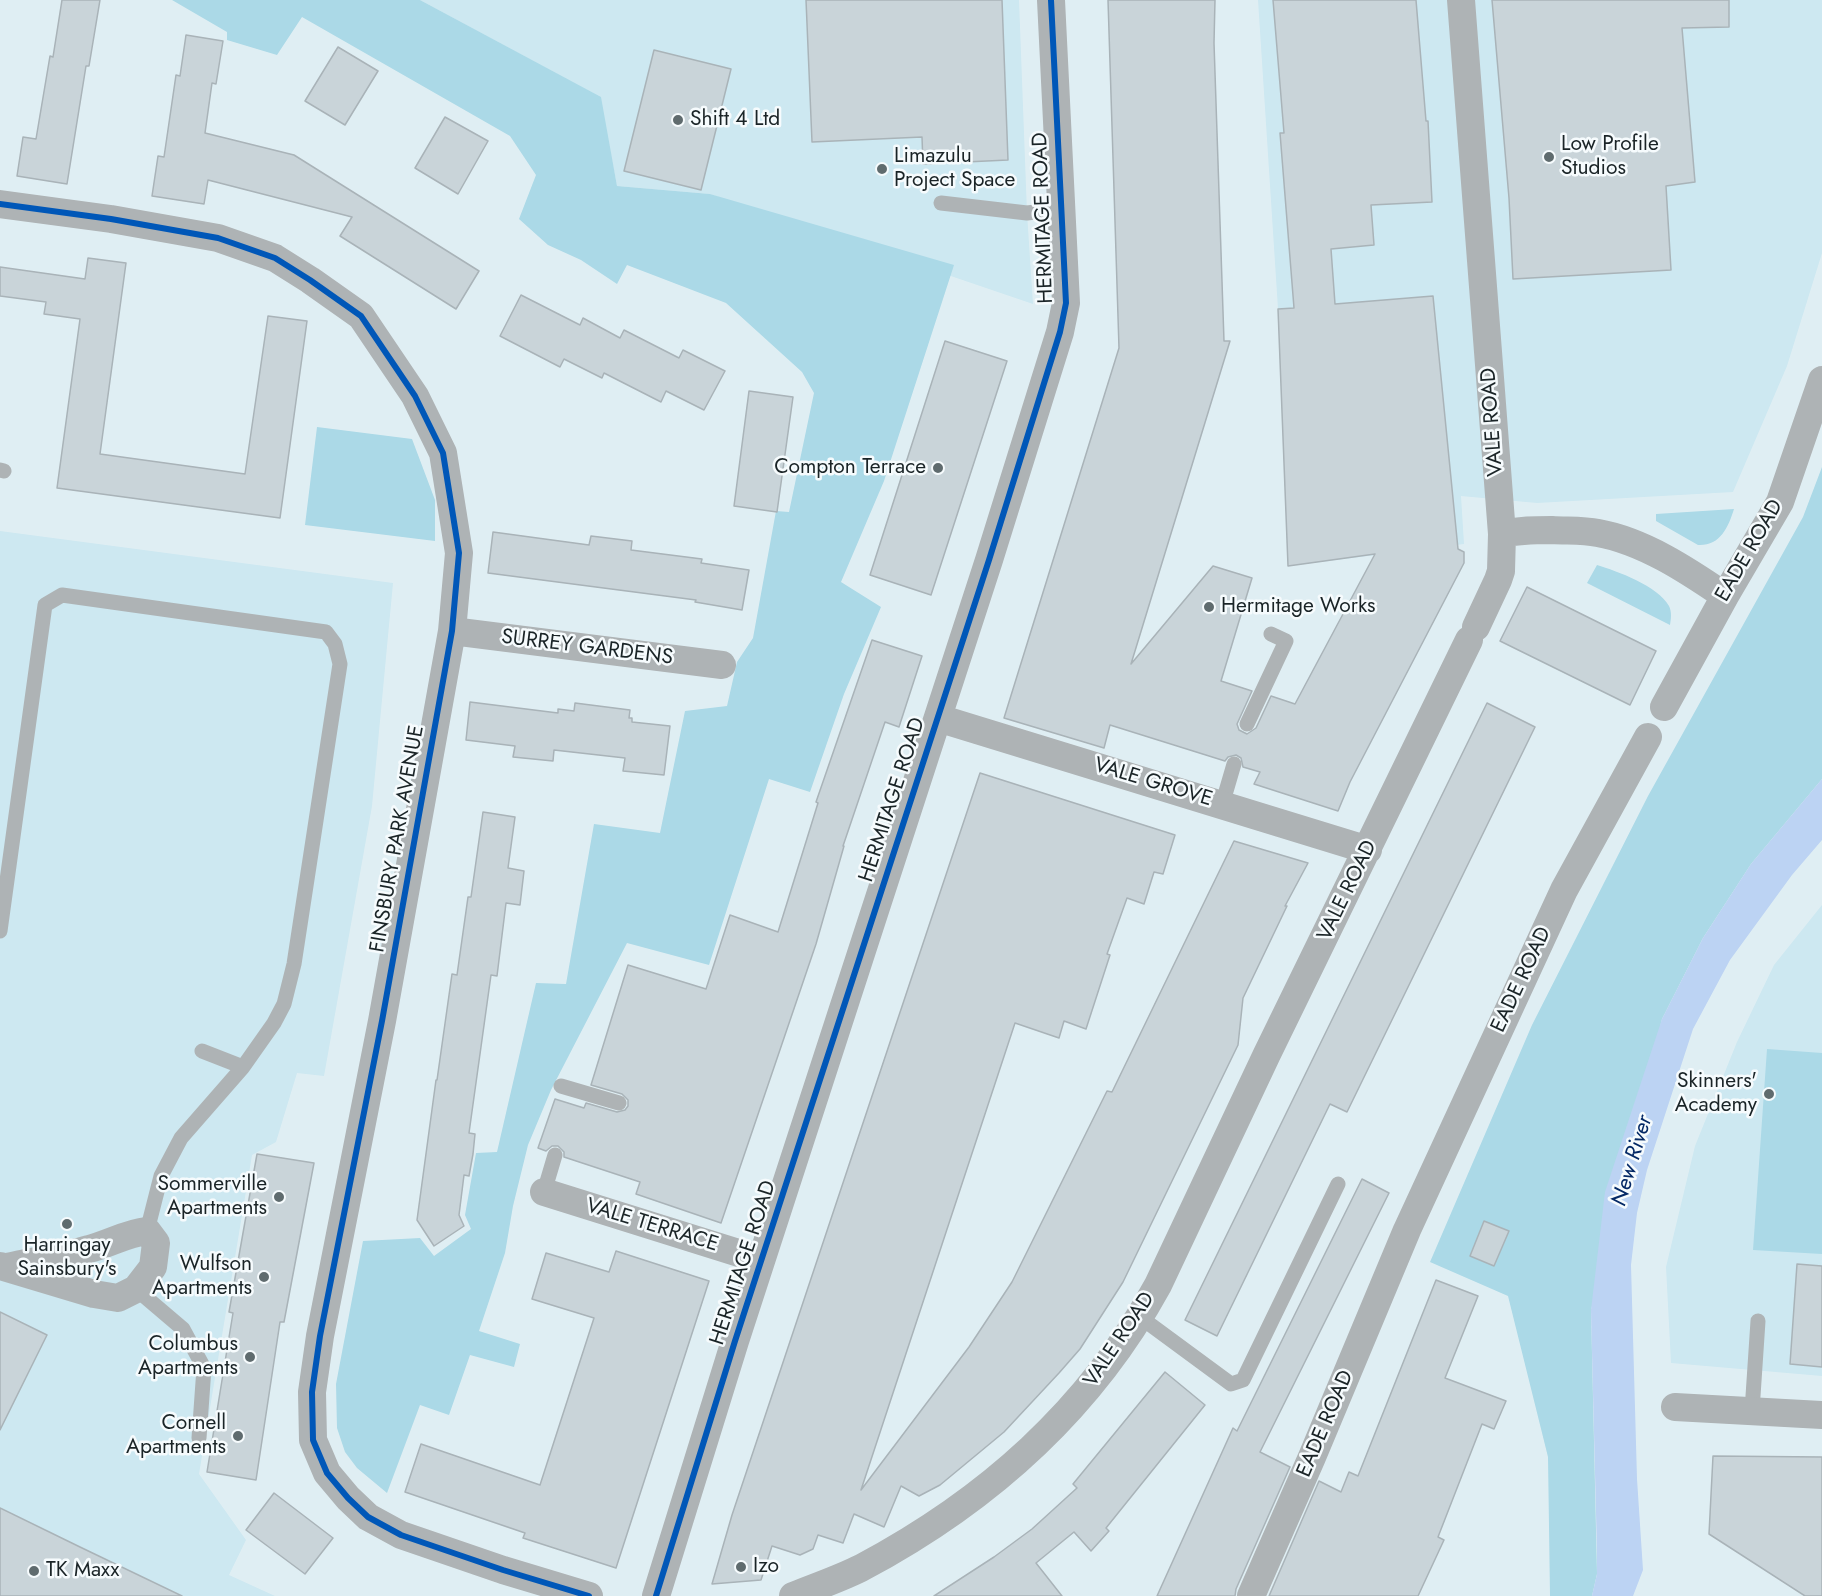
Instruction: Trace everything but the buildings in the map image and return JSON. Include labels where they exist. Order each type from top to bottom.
[{"type":"street","name":"HERMITAGE ROAD","points":[[656,1596],[761,1260],[938,718],[1060,332],[1066,303],[1051,0]]},
{"type":"street","name":"VALE ROAD","points":[[793,1596],[859,1569],[941,1521],[987,1488],[1038,1443],[1074,1406],[1140,1317],[1158,1285],[1267,1054],[1498,580],[1501,570],[1502,534],[1461,0]]},
{"type":"street","name":"FINSBURY PARK AVENUE","points":[[0,204],[111,219],[218,238],[275,258],[361,316],[415,396],[443,453],[459,553],[452,631],[382,1021],[320,1336],[312,1392],[313,1440],[327,1473],[348,1498],[368,1516],[401,1535],[503,1570],[589,1596]]},
{"type":"street","name":"EADE ROAD","points":[[1664,707],[1780,502],[1822,380]]},
{"type":"street","points":[[1502,534],[1521,530],[1584,531],[1619,538],[1644,548],[1704,581],[1725,596]]},
{"type":"street","name":"SURREY GARDENS","points":[[452,631],[722,665]]},
{"type":"street","name":"VALE GROVE","points":[[938,718],[1368,850]]},
{"type":"street","name":"EADE ROAD","points":[[1251,1596],[1407,1230],[1544,933],[1564,890],[1648,737]]},
{"type":"street","name":"VALE TERRACE","points":[[544,1192],[761,1260]]},
{"type":"street","points":[[147,1231],[156,1244],[153,1267],[136,1289],[118,1298],[94,1294],[3,1266],[76,1253],[108,1244],[136,1232],[147,1231]]},
{"type":"street","points":[[1675,1407],[1822,1415]]},
{"type":"lane","points":[[941,203],[1027,213],[1061,209]]},
{"type":"lane","points":[[0,931],[45,605],[62,595],[326,632],[335,644],[340,664],[294,964],[284,1004],[274,1023],[243,1067],[181,1138],[161,1176],[147,1231]]},
{"type":"lane","points":[[1247,724],[1286,641],[1271,634]]},
{"type":"lane","points":[[1222,804],[1234,764]]},
{"type":"lane","points":[[202,1050],[243,1067]]},
{"type":"lane","points":[[561,1086],[575,1097],[620,1103]]},
{"type":"lane","points":[[544,1192],[555,1155]]},
{"type":"lane","points":[[1140,1317],[1231,1384],[1243,1380],[1338,1184]]},
{"type":"lane","points":[[136,1289],[183,1329],[204,1368],[199,1438]]},
{"type":"lane","points":[[1752,1411],[1758,1321]]},
{"type":"shaded area","points":[[172,0],[420,0],[601,97],[617,186],[710,194],[954,265],[884,481],[841,582],[881,607],[844,694],[810,792],[769,779],[709,965],[627,943],[551,1090],[528,1145],[513,1206],[505,1253],[479,1331],[520,1344],[514,1367],[470,1355],[449,1415],[420,1405],[387,1493],[357,1468],[345,1452],[337,1428],[336,1384],[363,1241],[420,1238],[434,1256],[471,1229],[465,1215],[476,1153],[497,1152],[536,983],[566,984],[594,824],[660,833],[685,711],[727,706],[737,662],[753,638],[776,511],[789,512],[814,393],[802,372],[726,303],[627,265],[617,284],[581,260],[548,245],[519,219],[536,175],[510,136],[302,17],[277,55],[227,40],[227,32]]},
{"type":"shaded area","points":[[420,0],[1019,0],[1027,213],[1033,304],[710,194],[617,186],[600,97]]},
{"type":"shaded area","points":[[1258,0],[1822,0],[1822,253],[1787,366],[1733,492],[1537,503],[1461,496],[1464,544],[1288,566],[1278,309]]},
{"type":"shaded area","points":[[317,427],[412,439],[435,500],[435,541],[305,525]]},
{"type":"shaded area","points":[[1822,467],[1822,779],[1751,864],[1703,938],[1662,1019],[1591,1310],[1597,1574],[1592,1596],[1550,1596],[1548,1457],[1508,1296],[1430,1262],[1532,1025],[1648,796],[1803,517]]},
{"type":"shaded area","points":[[1734,509],[1722,534],[1706,545],[1698,545],[1656,521],[1656,514]]},
{"type":"shaded area","points":[[0,531],[393,583],[372,806],[324,1076],[297,1073],[276,1142],[252,1155],[199,1474],[246,1540],[229,1575],[275,1596],[0,1596]]},
{"type":"shaded area","points":[[1597,565],[1626,575],[1656,592],[1669,606],[1670,625],[1587,583]]},
{"type":"shaded area","name":"Skinners' Academy","points":[[1822,905],[1822,1376],[1671,1363],[1666,1267],[1695,1146],[1737,1042],[1774,965]]},
{"type":"shaded area","points":[[1767,1049],[1822,1053],[1822,1254],[1753,1250]]},
{"type":"water","name":"New River","points":[[1822,779],[1822,840],[1792,875],[1730,960],[1693,1029],[1647,1170],[1637,1213],[1631,1265],[1637,1479],[1643,1570],[1633,1596],[1592,1596],[1597,1574],[1597,1553],[1591,1310],[1605,1192],[1662,1019],[1703,938],[1751,864]]},
{"type":"cycle path","points":[[656,1596],[735,1341],[989,560],[1060,332],[1066,303],[1051,0]]},
{"type":"cycle path","points":[[0,204],[111,219],[218,238],[275,258],[361,316],[415,396],[443,453],[459,553],[452,631],[382,1021],[320,1336],[312,1392],[313,1440],[327,1473],[368,1517],[401,1535],[503,1570],[589,1596]]},
{"type":"place","name":"Shift 4 Ltd","points":[[678,120]]},
{"type":"place","name":"Low Profile Studios","points":[[1549,157]]},
{"type":"place","name":"Limazulu Project Space","points":[[882,169]]},
{"type":"place","name":"Compton Terrace","points":[[938,468]]},
{"type":"place","name":"Hermitage Works","points":[[1209,607]]},
{"type":"place","name":"Skinners' Academy","points":[[1769,1094]]},
{"type":"place","name":"Sommerville Apartments","points":[[279,1197]]},
{"type":"place","name":"Harringay Sainsbury's","points":[[67,1224]]},
{"type":"place","name":"Wulfson Apartments","points":[[264,1277]]},
{"type":"place","name":"Columbus Apartments","points":[[250,1357]]},
{"type":"place","name":"Cornell Apartments","points":[[238,1436]]},
{"type":"place","name":"Izo","points":[[741,1567]]},
{"type":"place","name":"TK Maxx","points":[[34,1571]]}]
